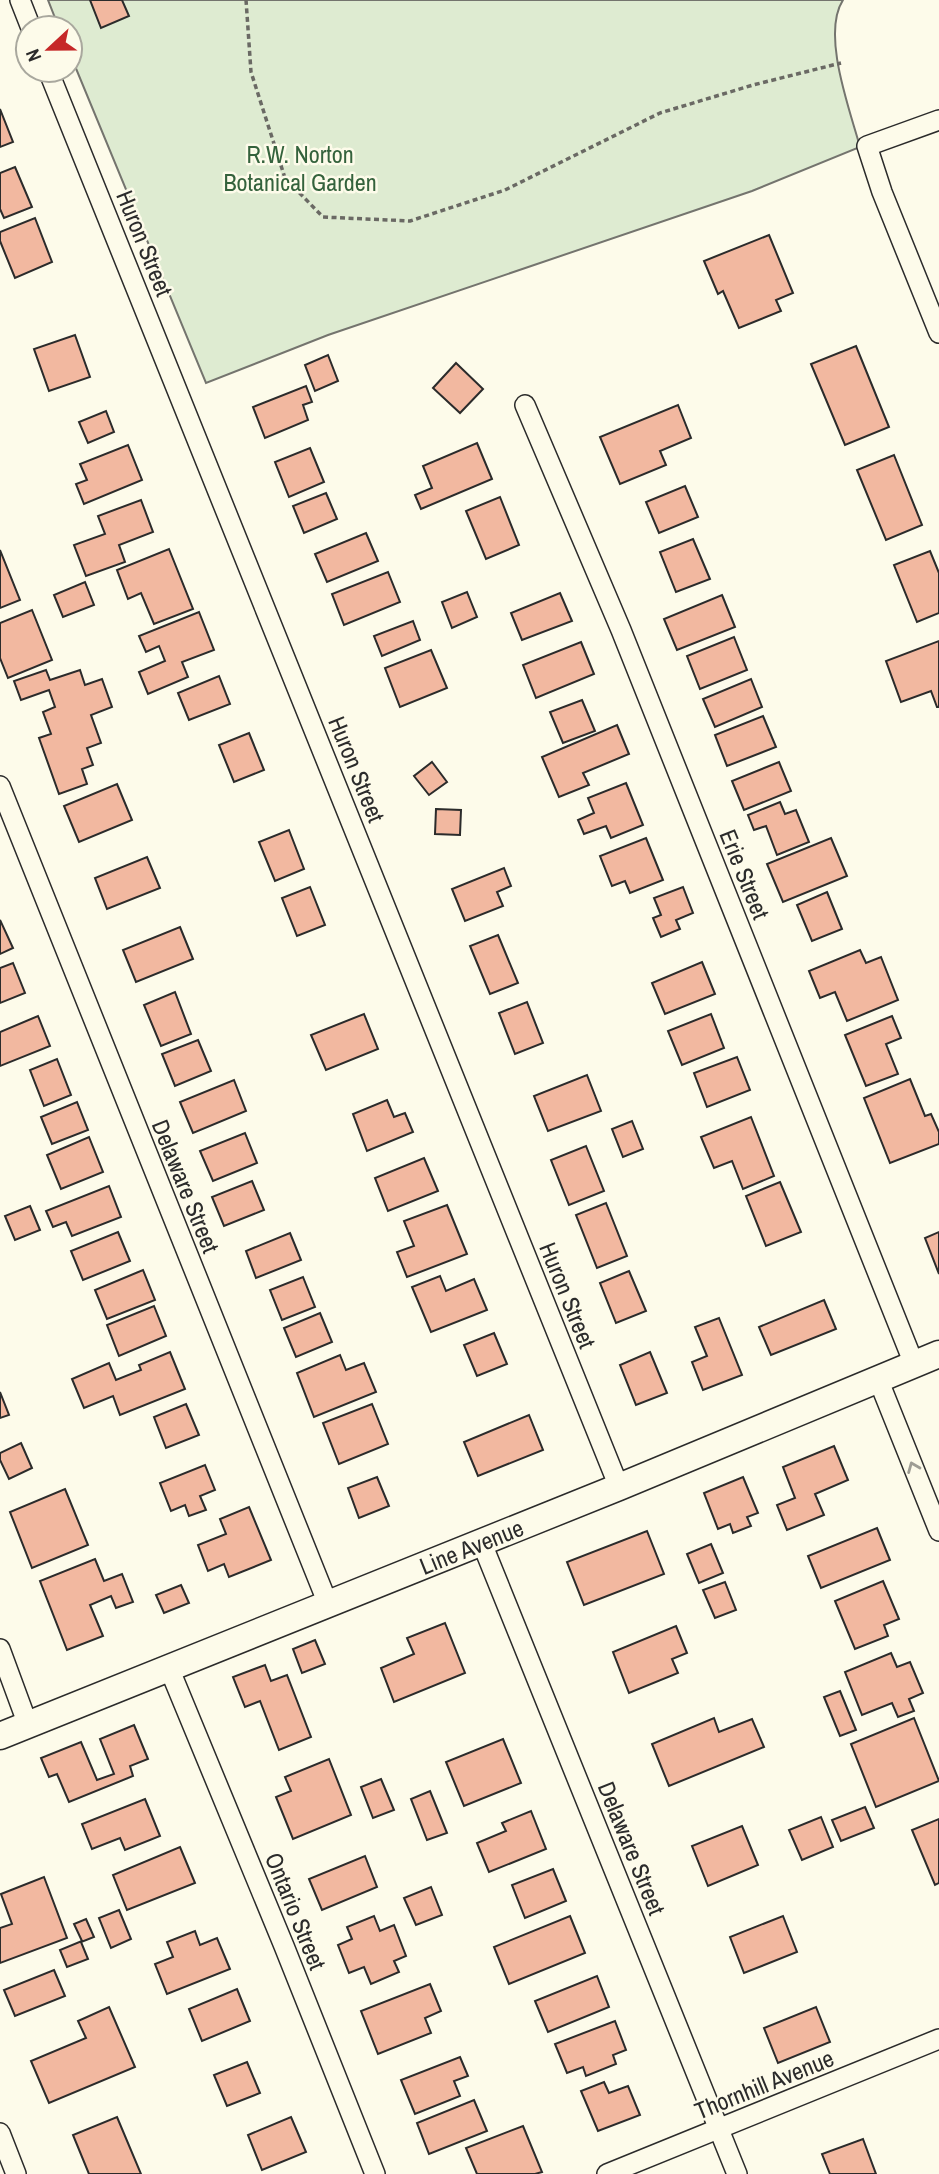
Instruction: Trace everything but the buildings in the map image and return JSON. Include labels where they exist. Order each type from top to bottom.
[{"type":"main road","name":"Line Avenue","points":[[0,1736],[619,1487],[939,1354]]},
{"type":"street","name":"Huron Street","points":[[54,84],[619,1487]]},
{"type":"street","points":[[939,120],[867,146],[881,192],[939,333]]},
{"type":"street","name":"Erie Street","points":[[525,405],[621,630],[915,1364]]},
{"type":"street","name":"Delaware Street","points":[[0,786],[328,1604]]},
{"type":"street","points":[[878,1379],[939,1531]]},
{"type":"street","name":"Delaware Street","points":[[481,1541],[737,2174]]},
{"type":"street","points":[[0,1648],[28,1725]]},
{"type":"street","name":"Ontario Street","points":[[169,1668],[375,2174]]},
{"type":"street","name":"Thornhill Avenue","points":[[607,2174],[939,2039]]},
{"type":"street","points":[[0,2133],[16,2174]]},
{"type":"path","points":[[246,0],[251,72],[285,178],[323,217],[410,221],[505,190],[660,113],[753,85],[841,63]]},
{"type":"green space","name":"R.W. Norton Botanical Garden","points":[[48,0],[843,0],[837,15],[836,52],[844,93],[860,147],[752,191],[328,335],[206,383],[82,84],[84,14],[54,14]]}]
